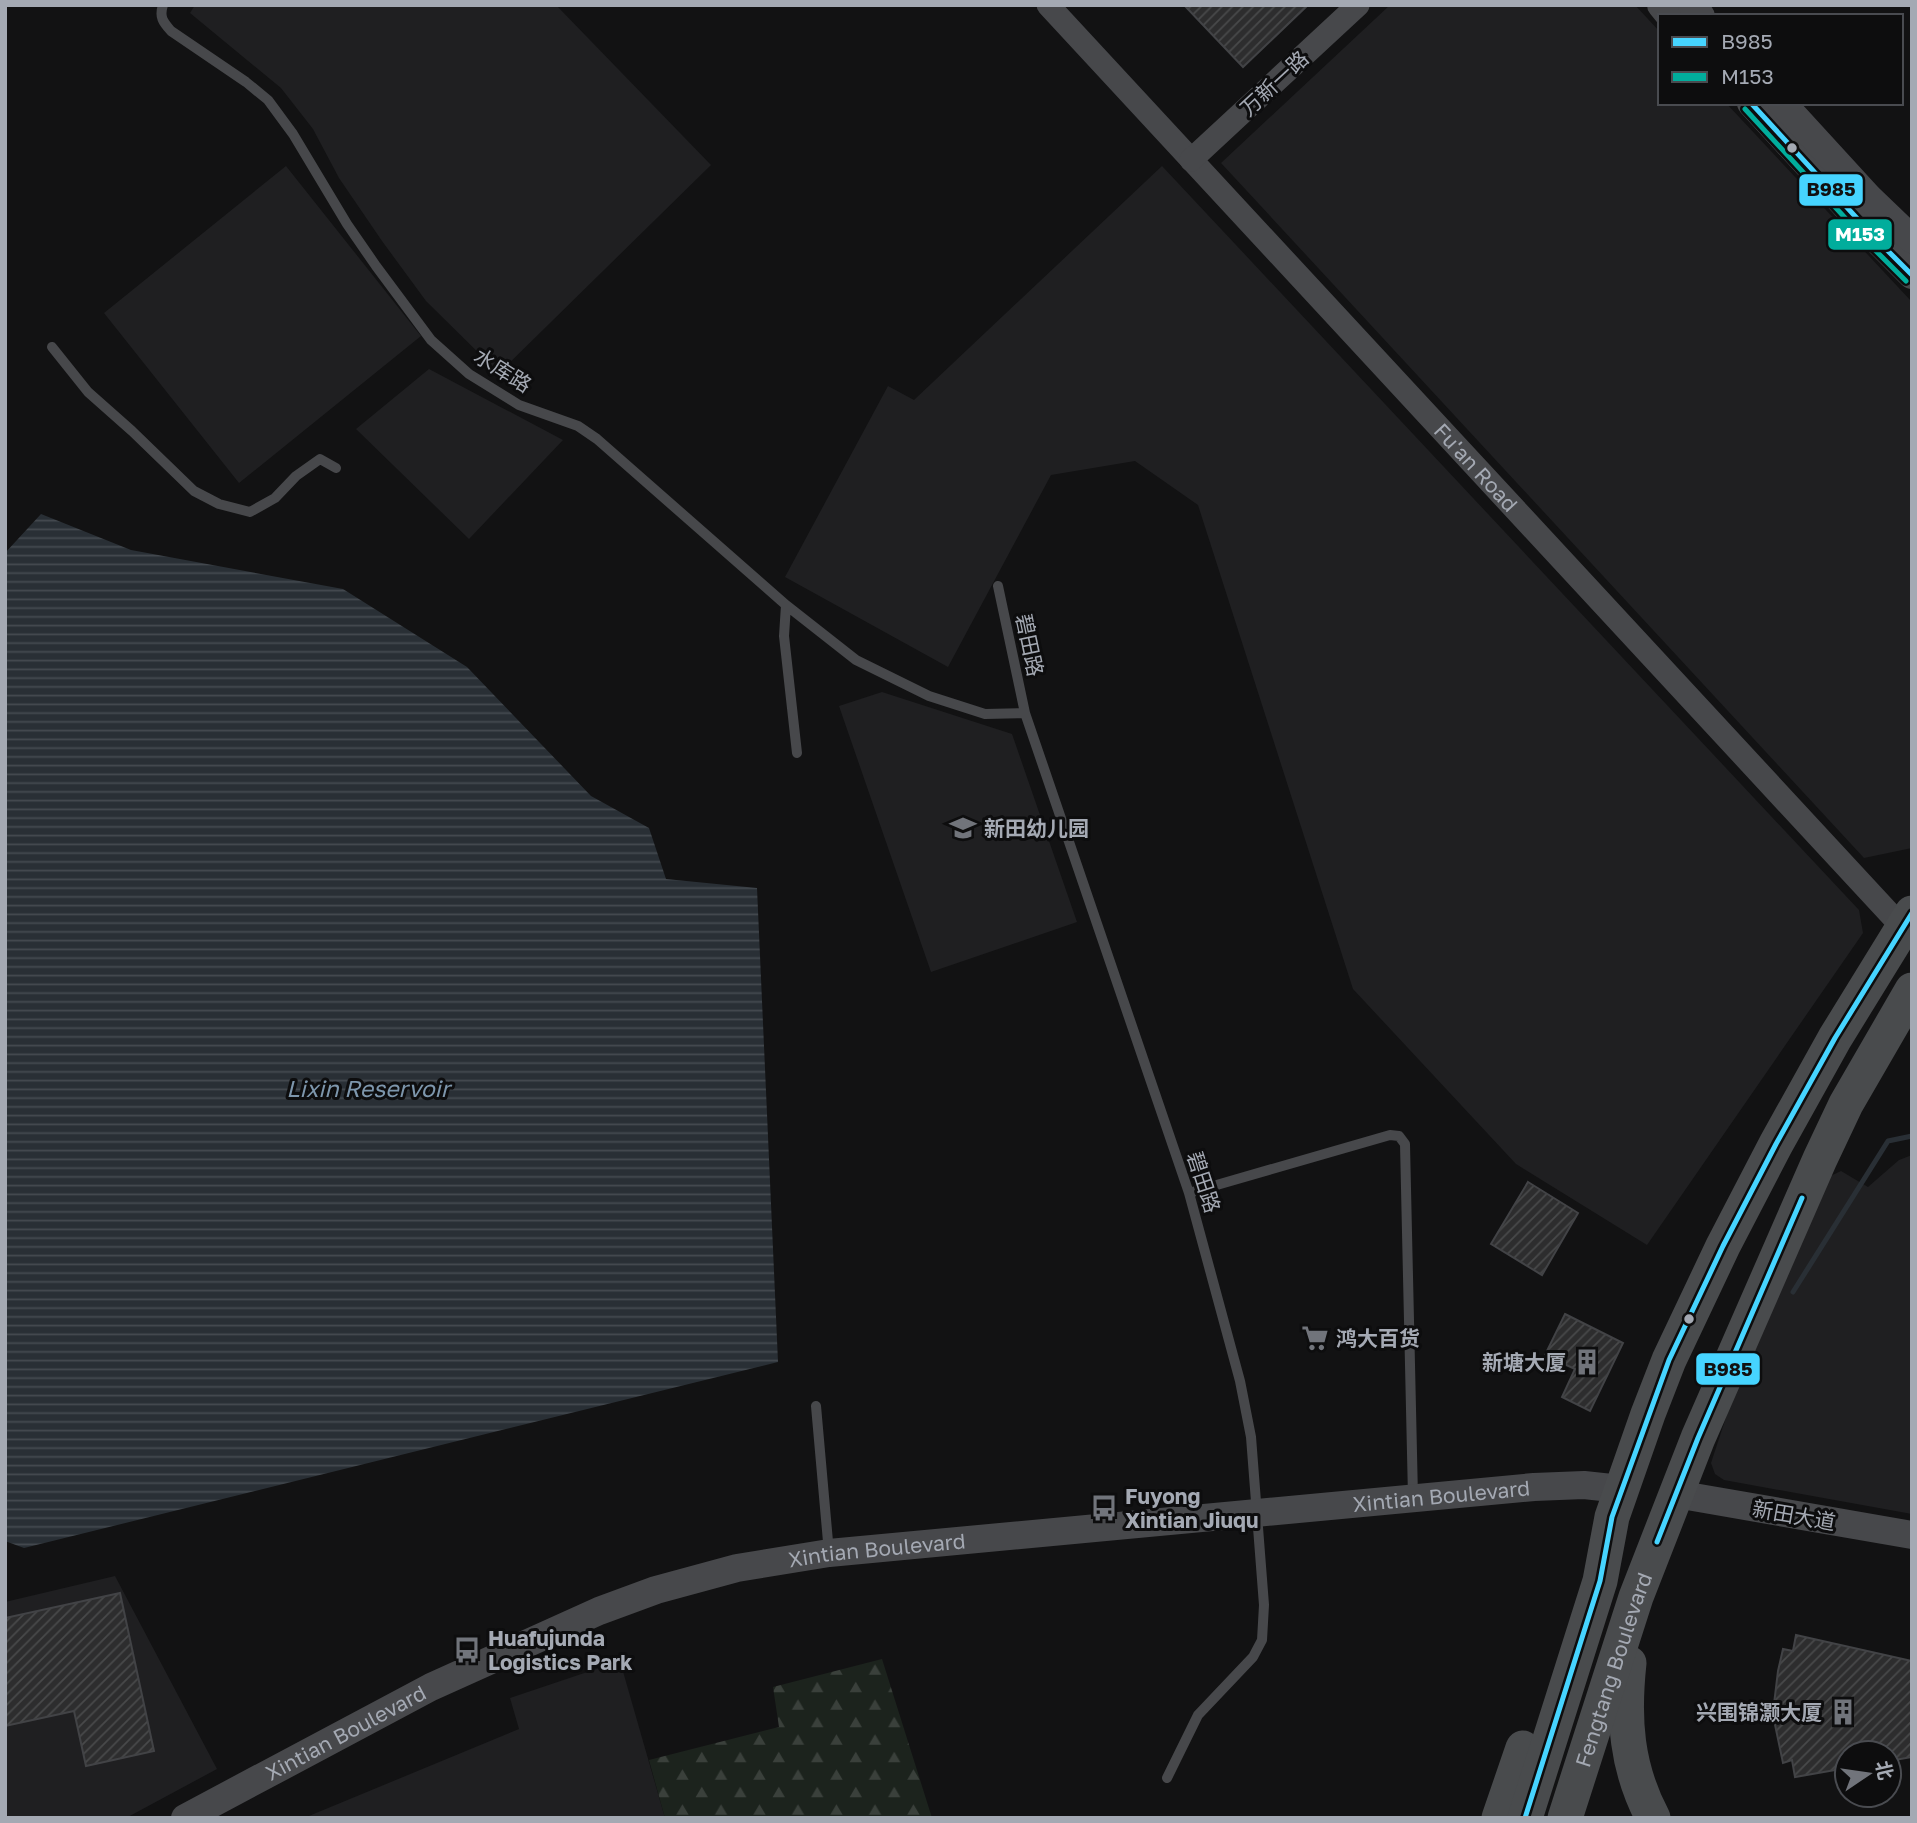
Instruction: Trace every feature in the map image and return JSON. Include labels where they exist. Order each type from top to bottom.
[{"type":"main road","name":"Fengtang Boulevard","points":[[1525,1818],[1600,1581],[1617,1503],[1669,1360],[1758,1177],[1835,1038],[1907,921]]},
{"type":"main road","name":"Fengtang Boulevard","points":[[1565,1818],[1636,1597],[1675,1494],[1846,1104],[1912,990]]},
{"type":"main road","points":[[1723,1246],[1772,1270]]},
{"type":"main road","points":[[1499,1818],[1577,1588],[1617,1503]]},
{"type":"main road","points":[[1636,1597],[1626,1684],[1626,1718],[1633,1773],[1653,1818]]},
{"type":"street","name":"Fu'an Road","points":[[1048,5],[1907,921]]},
{"type":"street","name":"万新一路","points":[[1191,160],[1358,5]]},
{"type":"street","points":[[1753,105],[1912,275]]},
{"type":"street","points":[[1784,105],[1861,189],[1912,239]]},
{"type":"street","name":"Xintian Boulevard","points":[[185,1818],[431,1687],[599,1611],[656,1590],[737,1568],[829,1553],[1560,1485],[1584,1485],[1617,1503]]},
{"type":"street","name":"新田大道","points":[[1675,1494],[1912,1535]]},
{"type":"lane","name":"水库路","points":[[163,5],[160,12],[162,21],[171,31],[268,100],[293,134],[376,267],[431,340],[469,374],[519,405],[578,426],[597,439],[786,605],[856,660],[929,696],[985,714],[1025,713]]},
{"type":"lane","points":[[52,347],[88,392],[194,491],[219,504],[250,512],[275,498],[296,476],[320,459],[336,468]]},
{"type":"lane","name":"碧田路","points":[[998,586],[1025,713],[1189,1193],[1240,1381],[1251,1437],[1264,1605],[1262,1640],[1253,1657],[1198,1715],[1167,1778]]},
{"type":"lane","points":[[786,605],[784,636],[797,753]]},
{"type":"lane","points":[[1189,1193],[1390,1135],[1399,1136],[1405,1144],[1413,1498]]},
{"type":"lane","points":[[816,1406],[829,1553]]},
{"type":"shaded area","points":[[195,5],[556,5],[711,165],[499,373],[426,301],[339,178],[313,129],[281,88],[190,13]]},
{"type":"shaded area","points":[[1390,5],[1635,5],[1658,30],[1658,105],[1728,105],[1912,302],[1912,848],[1864,858],[1221,163]]},
{"type":"shaded area","points":[[286,166],[421,336],[239,483],[104,313]]},
{"type":"shaded area","points":[[1162,166],[1859,910],[1863,933],[1647,1245],[1516,1164],[1353,989],[1198,505],[1135,461],[1051,475],[948,667],[785,577],[888,386],[914,400]]},
{"type":"shaded area","points":[[429,369],[563,440],[469,539],[356,429]]},
{"type":"shaded area","name":"新田幼儿园","points":[[882,692],[1012,734],[1077,922],[931,972],[839,706]]},
{"type":"shaded area","points":[[1912,1155],[1912,1514],[1724,1480],[1715,1474],[1711,1463],[1735,1390],[1820,1181],[1841,1171],[1868,1187],[1899,1160]]},
{"type":"shaded area","points":[[115,1576],[217,1769],[126,1818],[5,1818],[5,1602]]},
{"type":"shaded area","points":[[620,1661],[665,1818],[304,1818],[519,1729],[510,1698]]},
{"type":"green space","points":[[882,1659],[932,1818],[665,1818],[649,1760],[779,1727],[773,1687]]},
{"type":"water","name":"Lixin Reservoir","points":[[41,514],[131,550],[343,589],[467,667],[591,796],[649,828],[666,879],[757,888],[778,1362],[24,1548],[5,1541],[5,553]]},
{"type":"building","points":[[1184,5],[1308,5],[1243,67]]},
{"type":"building","points":[[1528,1182],[1578,1213],[1542,1275],[1491,1244]]},
{"type":"building","name":"新塘大厦","points":[[1565,1314],[1623,1343],[1590,1411],[1562,1397],[1575,1369],[1545,1355]]},
{"type":"building","points":[[120,1593],[154,1751],[86,1766],[74,1711],[5,1726],[5,1618]]},
{"type":"building","name":"兴围锦灏大厦","points":[[1796,1635],[1912,1661],[1912,1757],[1903,1759],[1903,1739],[1833,1739],[1833,1770],[1795,1777],[1792,1760],[1783,1763],[1774,1720],[1778,1671],[1783,1649],[1793,1651]]},
{"type":"waterway","points":[[1793,1292],[1888,1141],[1912,1136]]},
{"type":"transit line","name":"B985","points":[[1753,105],[1912,275]]},
{"type":"transit line","name":"M153","points":[[1745,109],[1906,281]]},
{"type":"transit line","name":"B985","points":[[1525,1818],[1600,1581],[1612,1517],[1669,1360],[1723,1246],[1776,1144],[1835,1038],[1912,913]]},
{"type":"transit line","name":"B985","points":[[1657,1542],[1698,1438],[1802,1198]]},
{"type":"place","name":"新田幼儿园","points":[[963,828]]},
{"type":"place","name":"鸿大百货","points":[[1315,1338]]},
{"type":"place","name":"新塘大厦","points":[[1587,1362]]},
{"type":"place","name":"Fuyong Xintian Jiuqu","points":[[1104,1508]]},
{"type":"place","name":"Huafujunda Logistics Park","points":[[467,1650]]},
{"type":"place","name":"兴围锦灏大厦","points":[[1843,1712]]}]
